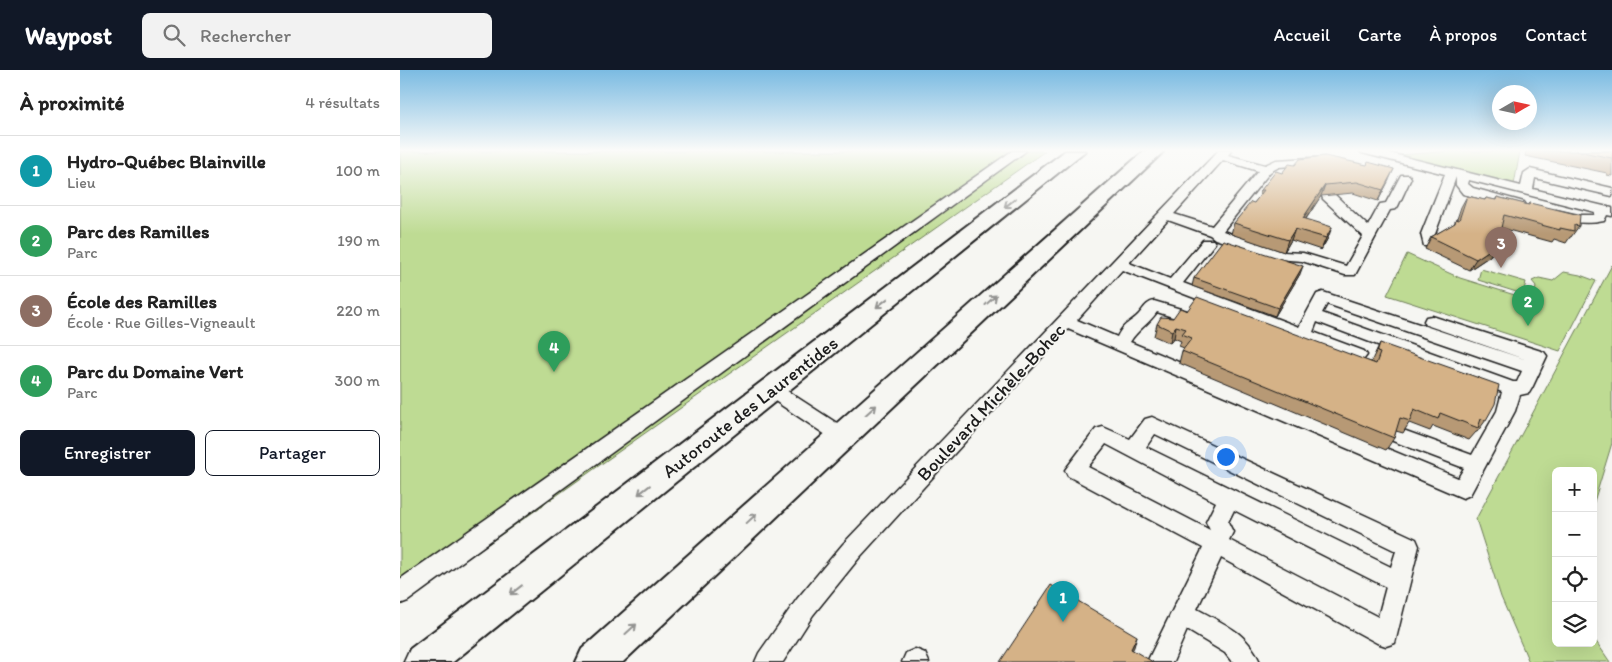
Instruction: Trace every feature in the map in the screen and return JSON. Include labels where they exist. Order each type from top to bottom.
[{"type":"highway","name":"Autoroute des Laurentides","points":[[423,662],[1041,179]]},
{"type":"highway","points":[[596,662],[1125,179]]},
{"type":"street","points":[[400,593],[981,179]]},
{"type":"street","name":"Boulevard Michèle-Bohec","points":[[768,662],[805,607],[851,551],[1200,179]]},
{"type":"street","points":[[1173,285],[1258,179]]},
{"type":"street","points":[[1165,215],[1212,237],[1220,236],[1282,256],[1303,257],[1350,272],[1385,207],[1391,206],[1400,179]]},
{"type":"street","points":[[1429,243],[1428,234],[1456,179]]},
{"type":"street","points":[[1460,179],[1462,186],[1468,191],[1537,210],[1586,220],[1599,218],[1608,211],[1612,192],[1554,179]]},
{"type":"street","points":[[1477,179],[1608,211]]},
{"type":"street","points":[[1526,191],[1529,179]]},
{"type":"street","points":[[1328,196],[1370,235]]},
{"type":"street","points":[[1120,264],[1358,355]]},
{"type":"street","points":[[1303,334],[1313,315],[1323,297],[1532,368],[1524,388],[1512,388],[1313,315]]},
{"type":"street","points":[[1120,345],[1130,328],[1143,320],[1154,306],[1188,317]]},
{"type":"street","points":[[1066,322],[1464,489],[1506,411],[1512,388]]},
{"type":"street","points":[[772,390],[842,436]]},
{"type":"street","points":[[1134,449],[1152,424],[1408,546],[1399,582],[1386,634],[1075,470],[1103,434],[1399,582]]},
{"type":"street","points":[[1392,432],[1477,465]]},
{"type":"street","points":[[1160,662],[1222,532],[1217,522],[1229,498]]},
{"type":"street","points":[[1182,614],[1234,644],[1247,662]]},
{"type":"green space","points":[[400,179],[1006,179],[400,606]]},
{"type":"green space","points":[[1489,179],[1515,179],[1514,185]]},
{"type":"green space","points":[[1407,254],[1460,278],[1534,301],[1536,286],[1532,281],[1539,278],[1553,281],[1564,272],[1596,281],[1560,351],[1387,295]]},
{"type":"green space","points":[[1612,265],[1612,443],[1597,492],[1597,467],[1552,467],[1552,647],[1597,647],[1597,643],[1610,662],[1529,662],[1501,597],[1476,519]]},
{"type":"green space","points":[[1481,269],[1526,282],[1523,294],[1478,280]]},
{"type":"building","points":[[1270,179],[1389,179],[1383,190],[1357,182],[1325,185],[1303,218],[1332,227],[1326,238],[1295,229],[1288,240],[1234,223],[1251,202],[1254,203],[1264,190],[1261,190]]},
{"type":"building","points":[[1467,196],[1485,200],[1486,198],[1496,200],[1497,197],[1580,215],[1579,226],[1574,225],[1574,231],[1560,228],[1560,230],[1504,215],[1497,245],[1476,259],[1431,237],[1455,223],[1456,219],[1459,220]]},
{"type":"building","points":[[1223,240],[1303,266],[1278,308],[1194,278]]},
{"type":"building","points":[[1197,297],[1376,364],[1380,353],[1377,352],[1380,343],[1499,385],[1495,404],[1486,420],[1481,419],[1478,428],[1440,413],[1438,419],[1414,409],[1410,421],[1400,418],[1394,438],[1182,351],[1192,338],[1182,334],[1186,329],[1176,326],[1172,331],[1157,324],[1161,317],[1173,318],[1180,308],[1187,311]]},
{"type":"building","points":[[1051,585],[1137,636],[1131,649],[1153,662],[1000,662]]},
{"type":"place","name":"École des Ramilles","points":[[1501,268]]},
{"type":"place","name":"Parc des Ramilles","points":[[1528,326]]},
{"type":"place","name":"Parc du Domaine Vert","points":[[554,372]]},
{"type":"place","name":"Hydro-Québec Blainville","points":[[1063,622]]}]
